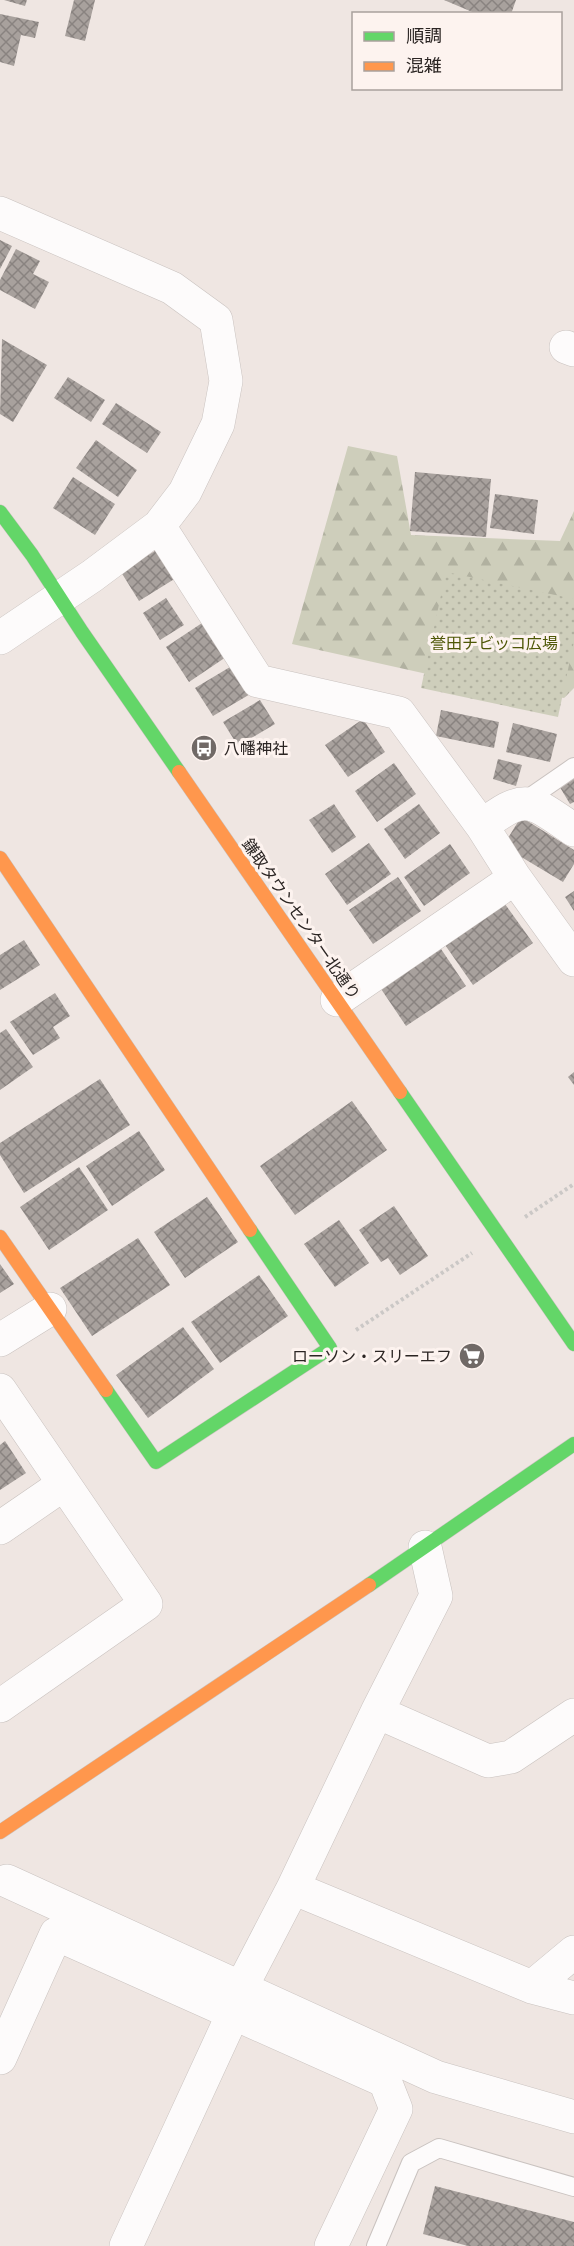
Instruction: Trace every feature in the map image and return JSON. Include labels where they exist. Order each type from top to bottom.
[{"type":"street","points":[[0,213],[172,288],[216,320],[226,381],[218,424],[185,492],[159,526],[60,598],[0,638]]},
{"type":"street","name":"鎌取タウンセンター北通り","points":[[0,512],[574,1344]]},
{"type":"street","points":[[159,526],[258,681],[399,713],[482,826],[515,878],[574,960]]},
{"type":"street","points":[[482,826],[504,809],[522,802],[541,807],[574,830]]},
{"type":"street","points":[[0,858],[330,1348],[156,1462],[0,1237]]},
{"type":"street","points":[[337,1000],[515,878]]},
{"type":"street","points":[[0,1340],[50,1309]]},
{"type":"street","points":[[0,1390],[146,1604],[0,1706]]},
{"type":"street","points":[[0,1832],[425,1547],[574,1444]]},
{"type":"street","points":[[0,1528],[64,1484]]},
{"type":"street","points":[[126,2246],[237,2001],[436,1596],[425,1547]]},
{"type":"street","points":[[377,1712],[488,1761],[512,1757],[574,1715]]},
{"type":"street","points":[[7,1881],[385,2081],[396,2109],[331,2246]]},
{"type":"street","points":[[293,1888],[532,1987],[574,1998]]},
{"type":"street","points":[[0,2058],[56,1934],[436,2077],[574,2117]]},
{"type":"street","points":[[532,1987],[574,1952]]},
{"type":"lane","points":[[522,802],[574,767]]},
{"type":"lane","points":[[376,2246],[411,2163],[439,2148],[574,2187]]},
{"type":"path","points":[[330,1348],[574,1184]]},
{"type":"green space","points":[[348,446],[397,456],[411,535],[560,541],[574,511],[574,688],[564,698],[436,676],[292,644]]},
{"type":"green space","name":"誉田チビッコ広場","points":[[446,572],[574,599],[574,641],[558,717],[421,688]]},
{"type":"building","points":[[4,0],[27,0],[25,6]]},
{"type":"building","points":[[74,0],[95,0],[85,41],[65,36]]},
{"type":"building","points":[[444,0],[516,0],[512,12],[472,12]]},
{"type":"building","points":[[0,14],[39,22],[35,38],[21,35],[14,66],[0,62]]},
{"type":"building","points":[[0,240],[12,246],[0,269]]},
{"type":"building","points":[[16,249],[40,261],[33,274],[49,282],[35,309],[0,290],[0,280]]},
{"type":"building","points":[[2,339],[47,365],[13,422],[0,414]]},
{"type":"building","points":[[68,377],[105,400],[91,422],[54,398]]},
{"type":"building","points":[[116,403],[161,432],[147,453],[102,424]]},
{"type":"building","points":[[96,440],[137,470],[118,497],[76,468]]},
{"type":"building","points":[[415,472],[491,479],[486,537],[410,531]]},
{"type":"building","points":[[73,477],[115,504],[95,535],[53,508]]},
{"type":"building","points":[[495,494],[538,500],[534,534],[490,528]]},
{"type":"building","points":[[158,549],[176,578],[139,601],[121,572]]},
{"type":"building","points":[[166,598],[184,625],[160,640],[143,613]]},
{"type":"building","points":[[205,621],[229,655],[189,682],[166,647]]},
{"type":"building","points":[[235,664],[252,693],[213,716],[195,688]]},
{"type":"building","points":[[260,700],[275,724],[238,746],[223,722]]},
{"type":"building","points":[[441,710],[499,722],[494,748],[436,736]]},
{"type":"building","points":[[363,719],[385,752],[348,777],[325,745]]},
{"type":"building","points":[[513,723],[557,734],[550,762],[506,752]]},
{"type":"building","points":[[498,759],[522,765],[516,786],[493,779]]},
{"type":"building","points":[[394,763],[416,794],[377,822],[355,791]]},
{"type":"building","points":[[574,775],[574,802],[570,804],[558,784]]},
{"type":"building","points":[[334,804],[356,837],[332,853],[309,820]]},
{"type":"building","points":[[419,804],[440,833],[405,859],[384,829]]},
{"type":"building","points":[[521,817],[574,850],[574,864],[563,882],[503,846]]},
{"type":"building","points":[[369,843],[391,874],[347,905],[325,874]]},
{"type":"building","points":[[450,844],[470,873],[424,906],[404,877]]},
{"type":"building","points":[[398,877],[421,911],[373,944],[349,910]]},
{"type":"building","points":[[574,891],[574,911],[565,897]]},
{"type":"building","points":[[502,900],[533,943],[473,985],[443,942]]},
{"type":"building","points":[[24,940],[40,965],[0,990],[0,955]]},
{"type":"building","points":[[437,943],[466,986],[406,1026],[377,983]]},
{"type":"building","points":[[55,993],[70,1016],[53,1027],[60,1038],[33,1055],[10,1022]]},
{"type":"building","points":[[6,1029],[33,1067],[0,1090],[0,1033]]},
{"type":"building","points":[[574,1072],[574,1085],[568,1077]]},
{"type":"building","points":[[100,1079],[130,1125],[24,1193],[0,1155],[0,1143]]},
{"type":"building","points":[[352,1101],[387,1150],[295,1215],[260,1166]]},
{"type":"building","points":[[139,1131],[165,1170],[112,1206],[86,1166]]},
{"type":"building","points":[[79,1167],[108,1210],[49,1250],[20,1207]]},
{"type":"building","points":[[207,1197],[238,1242],[185,1278],[154,1232]]},
{"type":"building","points":[[394,1206],[428,1256],[400,1275],[388,1258],[381,1262],[359,1230]]},
{"type":"building","points":[[339,1220],[369,1263],[335,1287],[304,1244]]},
{"type":"building","points":[[138,1238],[170,1285],[92,1336],[60,1288]]},
{"type":"building","points":[[0,1264],[14,1284],[0,1293]]},
{"type":"building","points":[[259,1275],[288,1316],[220,1363],[191,1322]]},
{"type":"building","points":[[183,1327],[214,1369],[148,1418],[116,1375]]},
{"type":"building","points":[[5,1441],[26,1473],[0,1490],[0,1445]]},
{"type":"building","points":[[435,2186],[574,2222],[574,2246],[468,2246],[423,2234]]},
{"type":"traffic: fast","points":[[0,512],[32,555],[179,772]]},
{"type":"traffic: fast","points":[[400,1092],[574,1344]]},
{"type":"traffic: fast","points":[[106,1390],[156,1462],[330,1348],[250,1230]]},
{"type":"traffic: fast","points":[[369,1585],[574,1444]]},
{"type":"traffic: slow","points":[[179,772],[400,1092]]},
{"type":"traffic: slow","points":[[0,858],[250,1230]]},
{"type":"traffic: slow","points":[[0,1237],[106,1390]]},
{"type":"traffic: slow","points":[[0,1832],[369,1585]]},
{"type":"place","name":"八幡神社","points":[[204,748]]},
{"type":"place","name":"ローソン・スリーエフ","points":[[472,1356]]}]
